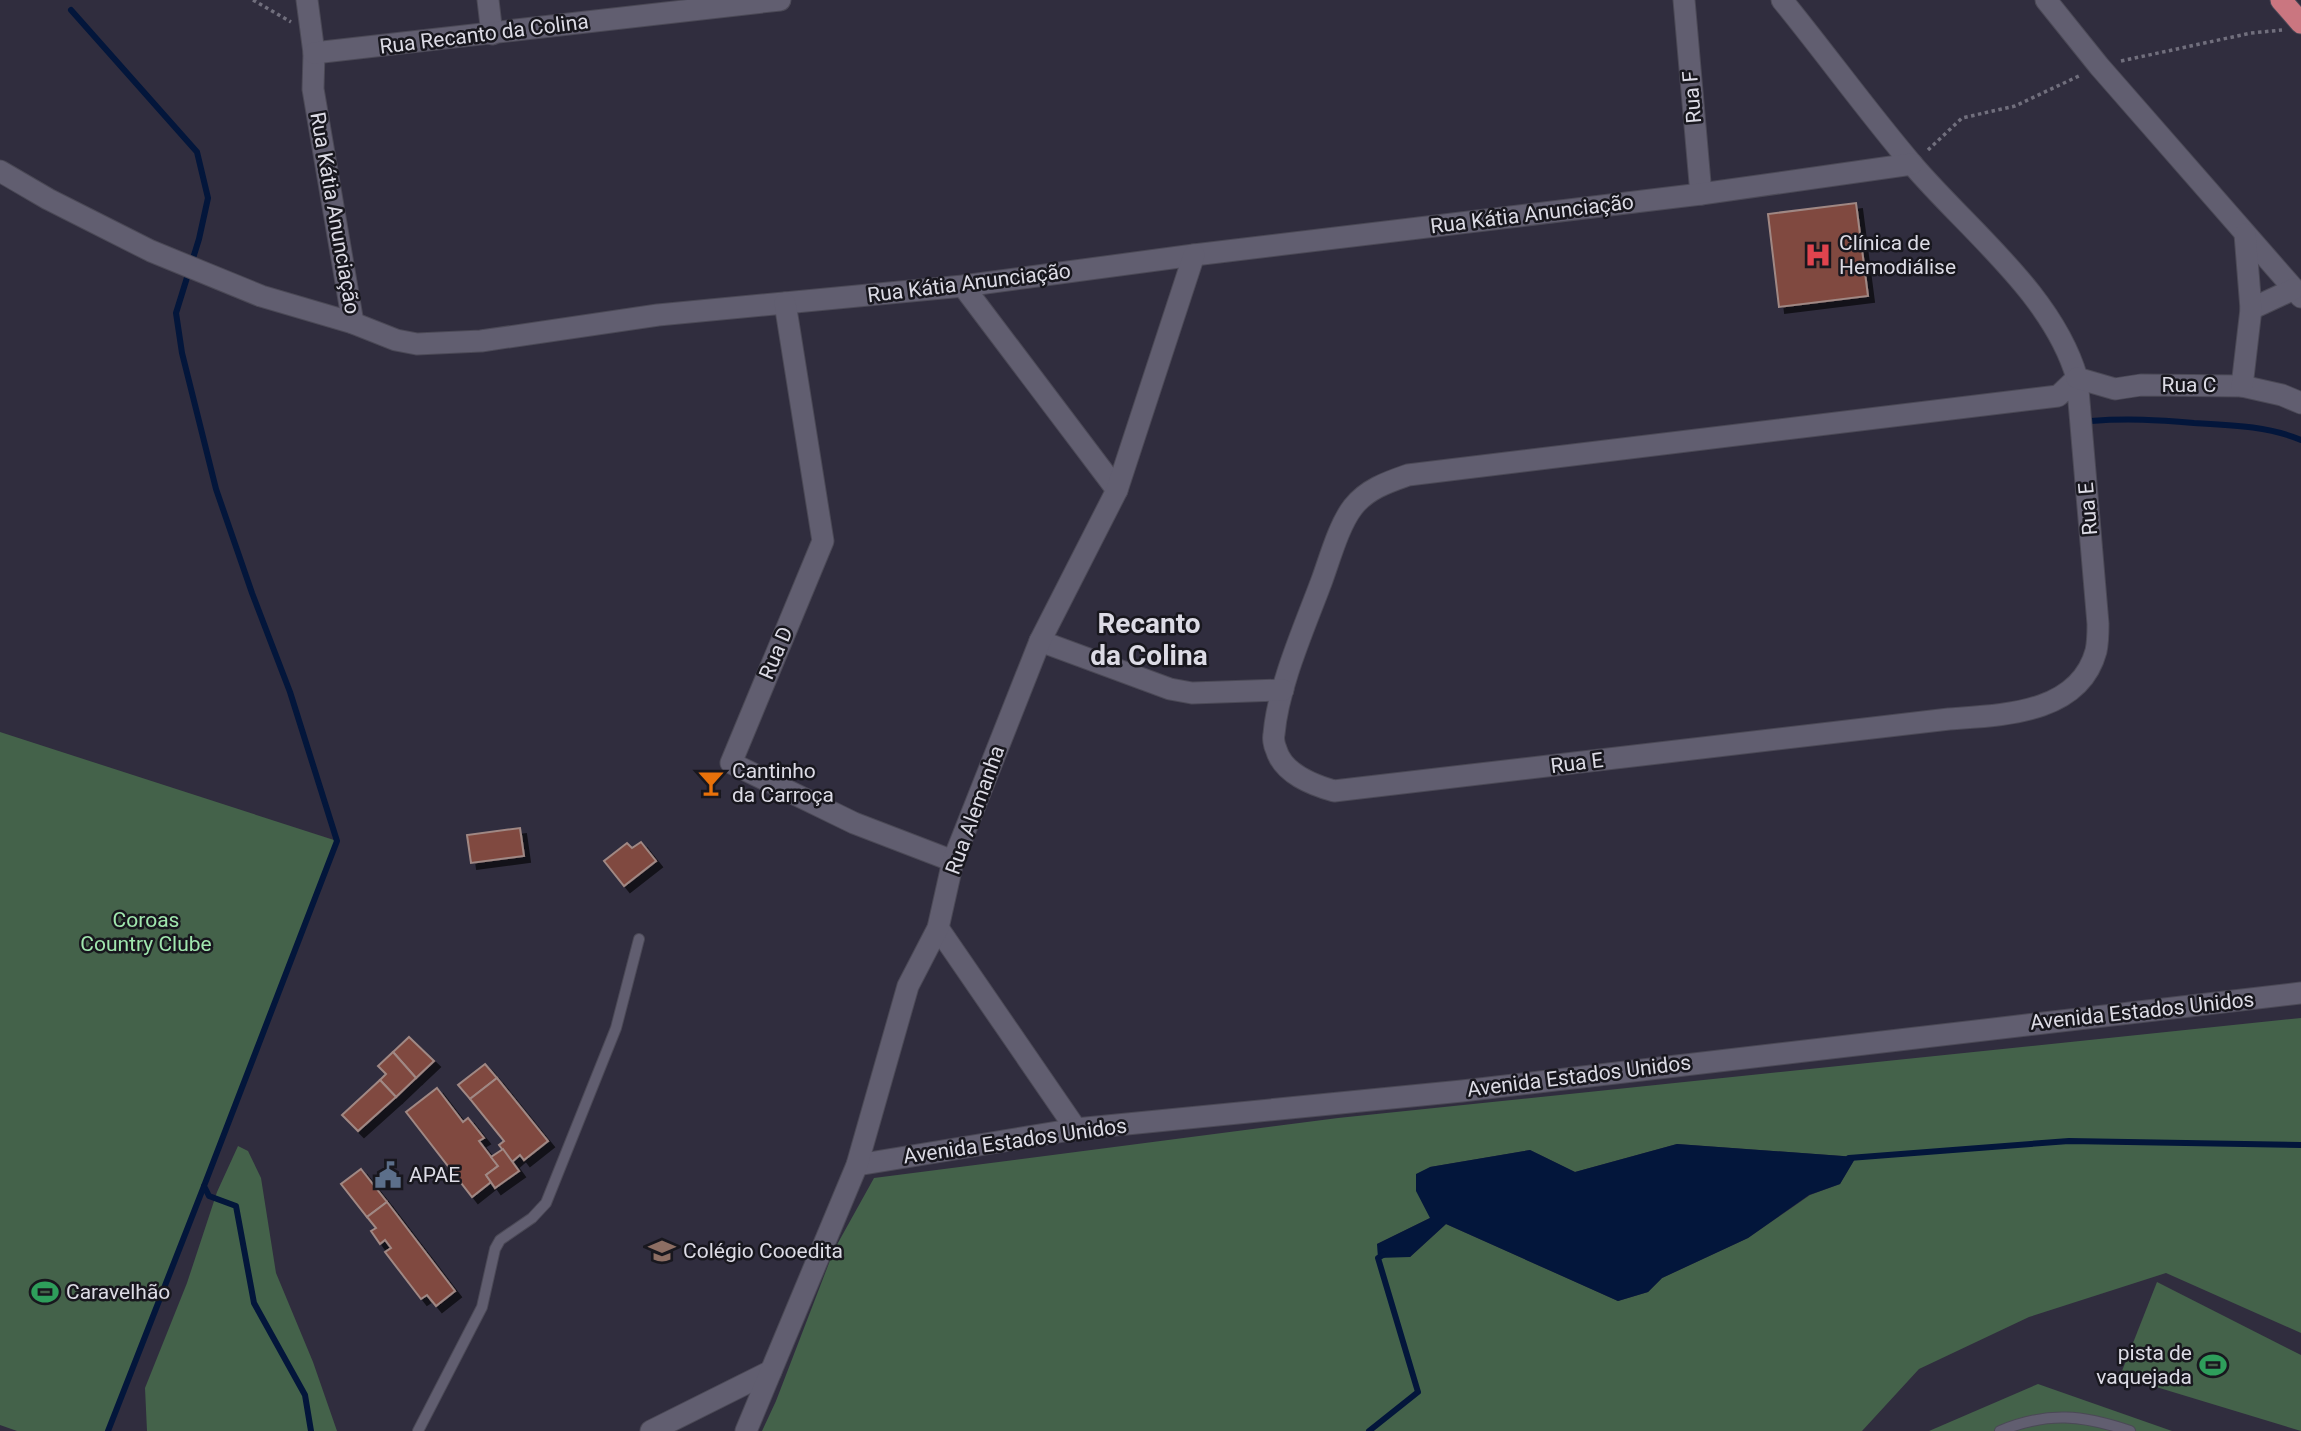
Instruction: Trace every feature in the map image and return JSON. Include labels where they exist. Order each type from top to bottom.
[{"type":"highway","points":[[2281,0],[2301,23]]},
{"type":"street","name":"Rua Kátia Anunciação","points":[[307,0],[313,89],[353,323],[375,333],[417,344],[481,341],[658,315],[963,286],[1194,254],[1700,194],[1912,164]]},
{"type":"street","points":[[488,0],[492,34]]},
{"type":"street","name":"Rua Recanto da Colina","points":[[312,43],[492,34],[639,7],[780,0]]},
{"type":"street","name":"Rua F","points":[[1684,0],[1700,194]]},
{"type":"street","points":[[1783,0],[1912,164],[1992,248],[2040,306],[2059,332],[2077,378]]},
{"type":"street","points":[[2046,0],[2099,66],[2298,293],[2251,309]]},
{"type":"street","points":[[0,172],[151,251],[261,296],[353,323]]},
{"type":"street","points":[[2242,386],[2251,309],[2245,234]]},
{"type":"street","name":"Rua Alemanha","points":[[747,1431],[857,1165],[908,986],[939,928],[953,861],[1040,640],[1117,490],[1194,254]]},
{"type":"street","points":[[963,286],[1117,490]]},
{"type":"street","name":"Rua D","points":[[785,303],[823,541],[731,762],[854,823],[953,861]]},
{"type":"street","name":"Rua C","points":[[2077,378],[2115,389],[2141,385],[2242,386],[2301,402]]},
{"type":"street","name":"Rua E","points":[[2077,378],[2098,624],[2096,650],[2088,672],[2077,687],[2061,698],[2001,715],[1334,791],[1313,785],[1298,776],[1284,764],[1276,752],[1273,735],[1283,690],[1334,548],[1352,508],[1363,496],[1382,484],[1408,475],[2057,396],[2077,378]]},
{"type":"street","points":[[1040,640],[1170,689],[1192,693],[1283,690]]},
{"type":"street","points":[[939,928],[1076,1129]]},
{"type":"street","name":"Avenida Estados Unidos","points":[[857,1165],[1076,1129],[1462,1090],[2301,993]]},
{"type":"street","points":[[651,1431],[771,1371]]},
{"type":"lane","points":[[418,1431],[482,1307],[491,1259],[500,1240],[532,1218],[546,1203],[616,1028],[639,939]]},
{"type":"lane","points":[[2000,1431],[2042,1419],[2074,1416],[2101,1421],[2130,1431]]},
{"type":"lane","points":[[2039,1431],[2042,1419]]},
{"type":"path","points":[[253,0],[312,43]]},
{"type":"green space","name":"Coroas Country Clube","points":[[0,732],[337,841],[108,1431],[17,1431],[0,1425]]},
{"type":"green space","points":[[2301,1018],[2301,1333],[2166,1273],[2029,1317],[1919,1369],[1862,1431],[762,1431],[834,1250],[874,1178],[1338,1118]],"holes":[[[1677,1144],[1856,1157],[1840,1184],[1810,1195],[1748,1238],[1662,1278],[1648,1292],[1618,1301],[1446,1224],[1410,1257],[1377,1244],[1430,1218],[1430,1167],[1530,1150],[1575,1172]]]},
{"type":"green space","points":[[238,1146],[248,1151],[261,1178],[276,1273],[313,1362],[337,1431],[147,1431],[145,1388],[187,1283],[217,1192]]},
{"type":"green space","name":"pista de vaquejada","points":[[2157,1282],[2301,1355],[2301,1431],[2120,1376]]},
{"type":"green space","points":[[2038,1384],[2172,1431],[1929,1431]]},
{"type":"water","points":[[1677,1144],[1856,1157],[1840,1184],[1809,1195],[1748,1238],[1662,1278],[1648,1292],[1618,1301],[1446,1224],[1410,1257],[1378,1258],[1377,1244],[1430,1218],[1416,1191],[1416,1174],[1430,1167],[1530,1150],[1575,1172]]},
{"type":"building","name":"Clínica de Hemodiálise","points":[[1856,203],[1868,296],[1779,307],[1768,214]]},
{"type":"building","points":[[520,828],[524,856],[471,863],[467,835]]},
{"type":"building","points":[[641,842],[656,861],[624,886],[604,861],[627,843],[632,848]]},
{"type":"building","points":[[409,1037],[434,1061],[416,1078],[393,1052]]},
{"type":"building","points":[[393,1052],[416,1078],[396,1097],[380,1080],[386,1074],[378,1066]]},
{"type":"building","points":[[485,1064],[497,1078],[470,1099],[458,1085]]},
{"type":"building","points":[[497,1078],[548,1141],[524,1160],[520,1155],[512,1162],[499,1145],[504,1141],[470,1099]]},
{"type":"building","points":[[380,1080],[396,1097],[358,1131],[342,1115]]},
{"type":"building","points":[[437,1088],[463,1122],[468,1118],[484,1138],[479,1141],[498,1166],[486,1175],[491,1182],[472,1197],[406,1112]]},
{"type":"building","points":[[503,1149],[519,1171],[495,1188],[486,1175],[498,1166],[491,1157]]},
{"type":"building","points":[[361,1169],[387,1202],[367,1217],[341,1184]]},
{"type":"building","points":[[387,1202],[455,1291],[436,1306],[427,1295],[421,1299],[385,1252],[391,1248],[385,1240],[380,1244],[371,1231],[376,1228],[367,1217]]},
{"type":"waterway","points":[[71,10],[197,152],[208,198],[199,239],[176,313],[182,353],[216,489],[290,692],[337,841],[204,1186],[209,1196],[236,1206],[254,1303],[305,1395],[311,1431]]},
{"type":"waterway","points":[[2091,421],[2143,420],[2235,426],[2262,429],[2301,440]]},
{"type":"waterway","points":[[1849,1158],[2069,1141],[2301,1145]]},
{"type":"waterway","points":[[108,1431],[204,1186]]},
{"type":"waterway","points":[[1369,1431],[1418,1392],[1378,1258],[1383,1255]]},
{"type":"place","name":"Clínica de Hemodiálise","points":[[1818,255]]},
{"type":"place","name":"Cantinho da Carroça","points":[[711,783]]},
{"type":"place","name":"APAE","points":[[388,1175]]},
{"type":"place","name":"Colégio Cooedita","points":[[662,1251]]},
{"type":"place","name":"Caravelhão","points":[[45,1292]]},
{"type":"place","name":"pista de vaquejada","points":[[2213,1365]]},
{"type":"district","name":"Recanto da Colina","points":[[1149,639]]}]
